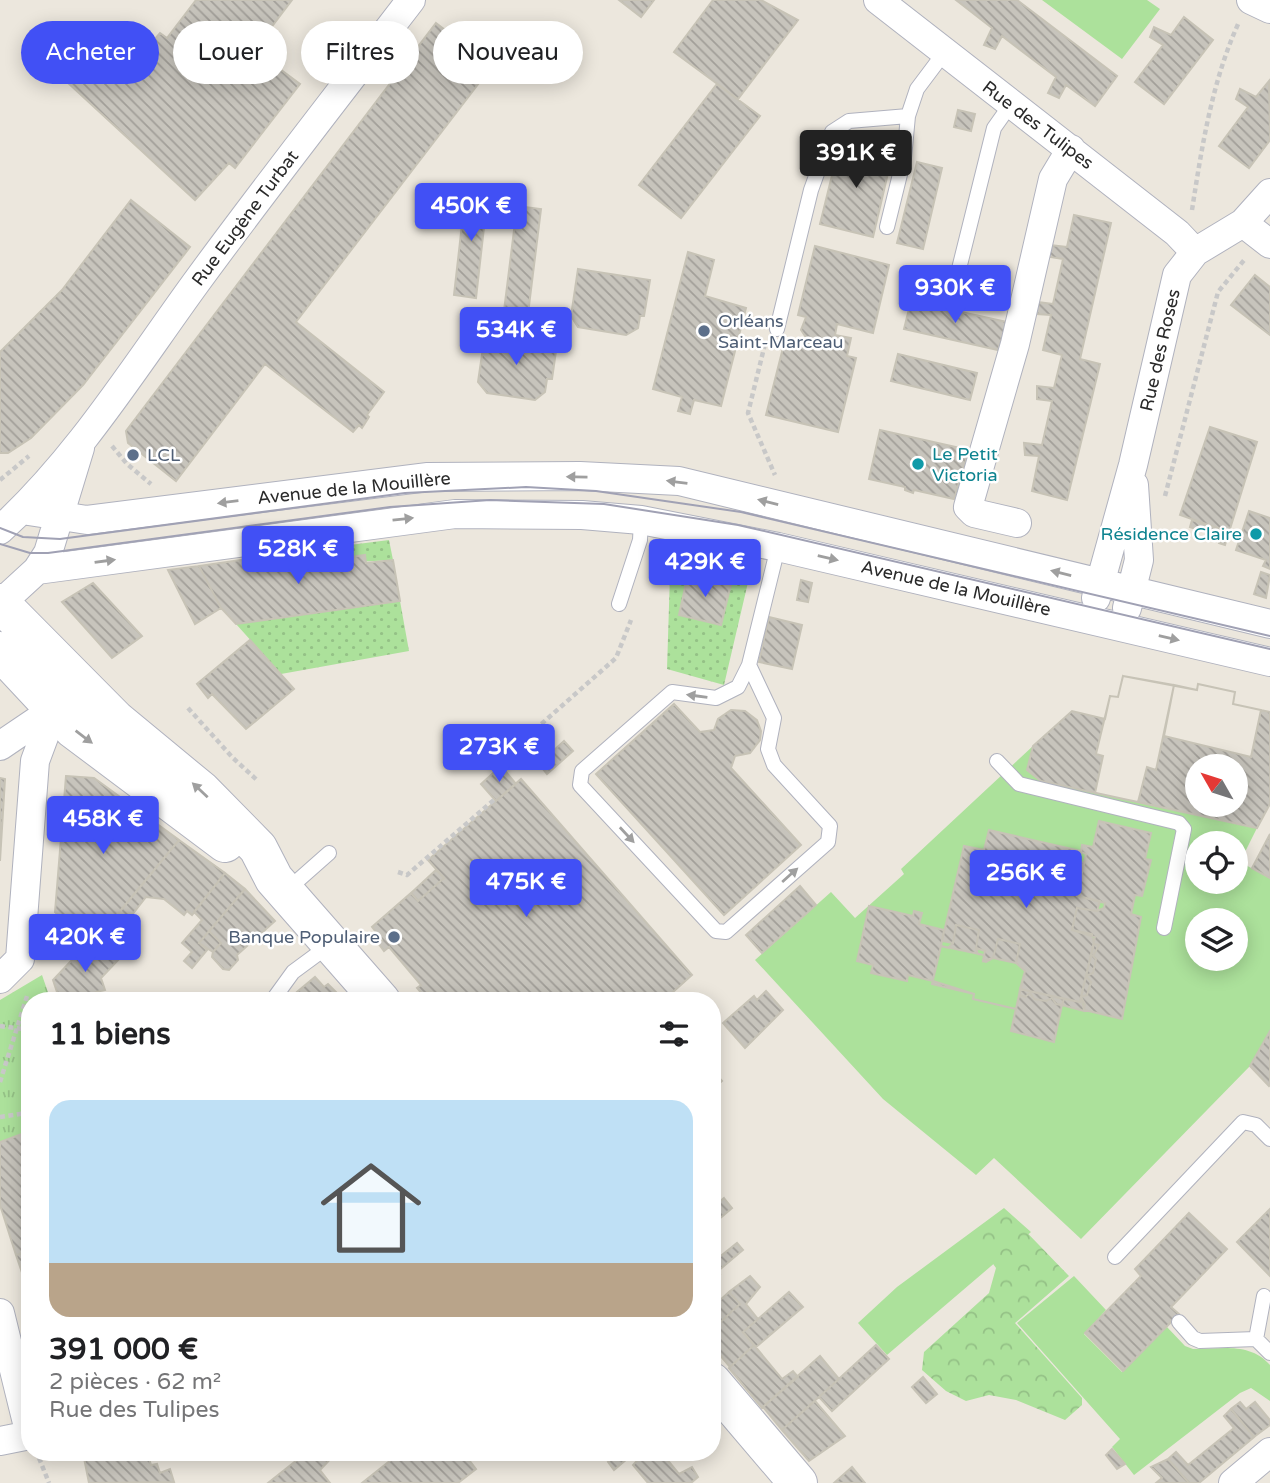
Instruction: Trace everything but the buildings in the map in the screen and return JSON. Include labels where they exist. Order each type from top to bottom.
[{"type":"main road","points":[[0,603],[116,720],[202,791],[258,848],[280,885],[373,992]]},
{"type":"main road","points":[[0,651],[73,729],[217,836],[247,863],[280,885]]},
{"type":"main road","points":[[721,1393],[798,1483]]},
{"type":"street","name":"Rue Eugène Turbat","points":[[0,603],[37,570],[48,553],[60,517],[93,445],[216,256],[410,0]]},
{"type":"street","name":"Rue des Tulipes","points":[[878,0],[1177,233],[1195,252]]},
{"type":"street","points":[[1247,7],[1270,9]]},
{"type":"street","points":[[1017,523],[974,513],[968,507],[1015,344],[1053,179],[1071,149]]},
{"type":"street","name":"Rue des Roses","points":[[1091,620],[1133,465],[1177,275],[1195,252],[1258,235],[1270,192]]},
{"type":"street","name":"Rue Eugène Turbat","points":[[0,530],[93,445]]},
{"type":"street","name":"Rue des Roses","points":[[1129,629],[1139,591],[1133,465]]},
{"type":"street","name":"Avenue de la Mouillère","points":[[22,510],[87,520],[428,477],[678,481],[1270,624]]},
{"type":"street","points":[[642,520],[645,479]]},
{"type":"street","name":"Avenue de la Mouillère","points":[[37,570],[456,514],[537,513],[642,520],[778,547],[1270,662]]},
{"type":"street","points":[[0,746],[66,701],[77,701],[116,720]]},
{"type":"street","points":[[0,979],[20,959],[35,761],[54,710]]},
{"type":"street","points":[[0,1313],[21,1398]]},
{"type":"street","points":[[0,1441],[21,1437]]},
{"type":"street","points":[[1233,1483],[1270,1452]]},
{"type":"lane","points":[[887,227],[904,158],[908,116],[919,83],[944,53]]},
{"type":"lane","points":[[953,293],[994,128],[1011,104]]},
{"type":"lane","points":[[777,329],[811,190],[832,132],[849,121],[908,116]]},
{"type":"lane","points":[[619,604],[640,540],[642,520]]},
{"type":"lane","points":[[749,665],[775,718],[768,749],[774,765],[830,826],[828,842],[726,932],[716,932],[580,785],[582,771],[672,692],[716,698],[737,687],[749,665],[778,547]]},
{"type":"lane","points":[[997,761],[1019,784],[1178,823],[1184,829],[1164,929]]},
{"type":"lane","points":[[280,885],[329,853]]},
{"type":"lane","points":[[279,992],[293,972],[331,944]]},
{"type":"lane","points":[[1115,1257],[1243,1122],[1256,1125],[1270,1139]]},
{"type":"lane","points":[[1256,1339],[1264,1296]]},
{"type":"lane","points":[[1179,1322],[1200,1341],[1256,1339],[1270,1353]]},
{"type":"path","points":[[1192,211],[1206,126],[1227,47],[1247,7]]},
{"type":"path","points":[[1162,507],[1218,292],[1258,235]]},
{"type":"path","points":[[777,329],[767,334],[748,413],[779,483]]},
{"type":"path","points":[[93,445],[111,444],[127,464],[154,486]]},
{"type":"path","points":[[495,771],[495,765],[616,658],[626,638],[633,611]]},
{"type":"path","points":[[188,708],[257,780]]},
{"type":"path","points":[[398,872],[407,875],[495,799]]},
{"type":"path","points":[[0,1082],[21,1021]]},
{"type":"path","points":[[0,1026],[19,1029]]},
{"type":"path","points":[[0,1117],[21,1114]]},
{"type":"path","points":[[40,1461],[49,1483]]},
{"type":"green space","points":[[1042,0],[1147,0],[1160,9],[1122,59]]},
{"type":"green space","points":[[389,540],[393,560],[297,565],[295,552]]},
{"type":"green space","points":[[671,543],[753,561],[724,685],[667,669]],"holes":[[[688,574],[731,584],[721,625],[679,615]]]},
{"type":"green space","points":[[400,601],[409,651],[281,674],[236,624]]},
{"type":"green space","points":[[1033,746],[1027,769],[1041,781],[1185,812],[1185,817],[1206,817],[1257,828],[1248,846],[1248,831],[1185,831],[1185,894],[1248,894],[1248,866],[1270,878],[1270,1031],[1250,1066],[1081,1239],[994,1158],[976,1175],[883,1099],[755,960],[831,892],[855,918],[904,874],[901,869]]},
{"type":"green space","points":[[42,975],[48,992],[21,992],[21,1134],[0,1142],[0,1000]]},
{"type":"green space","points":[[1004,1208],[1031,1232],[887,1355],[858,1323],[897,1287]]},
{"type":"green space","points":[[1005,1210],[1069,1276],[1015,1323],[1082,1398],[1082,1405],[1065,1420],[1016,1400],[989,1395],[966,1401],[946,1391],[922,1370],[924,1352],[989,1293],[996,1268],[976,1240],[975,1234]]},
{"type":"green space","points":[[1074,1276],[1106,1310],[1084,1334],[1122,1372],[1167,1327],[1185,1346],[1193,1349],[1234,1348],[1262,1358],[1270,1365],[1270,1401],[1251,1388],[1240,1393],[1134,1475],[1112,1447],[1120,1439],[1017,1323]]},
{"type":"tram line","points":[[0,528],[23,537],[60,539],[405,493],[526,487],[596,491],[741,512],[1270,636]]},
{"type":"tram line","points":[[0,544],[30,553],[48,553],[390,507],[490,500],[604,504],[738,525],[1270,649]]},
{"type":"place","name":"Orléans Saint-Marceau","points":[[704,331]]},
{"type":"place","name":"LCL","points":[[133,455]]},
{"type":"place","name":"Le Petit Victoria","points":[[918,464]]},
{"type":"place","name":"Résidence Claire","points":[[1256,534]]},
{"type":"place","name":"Banque Populaire","points":[[394,937]]}]
